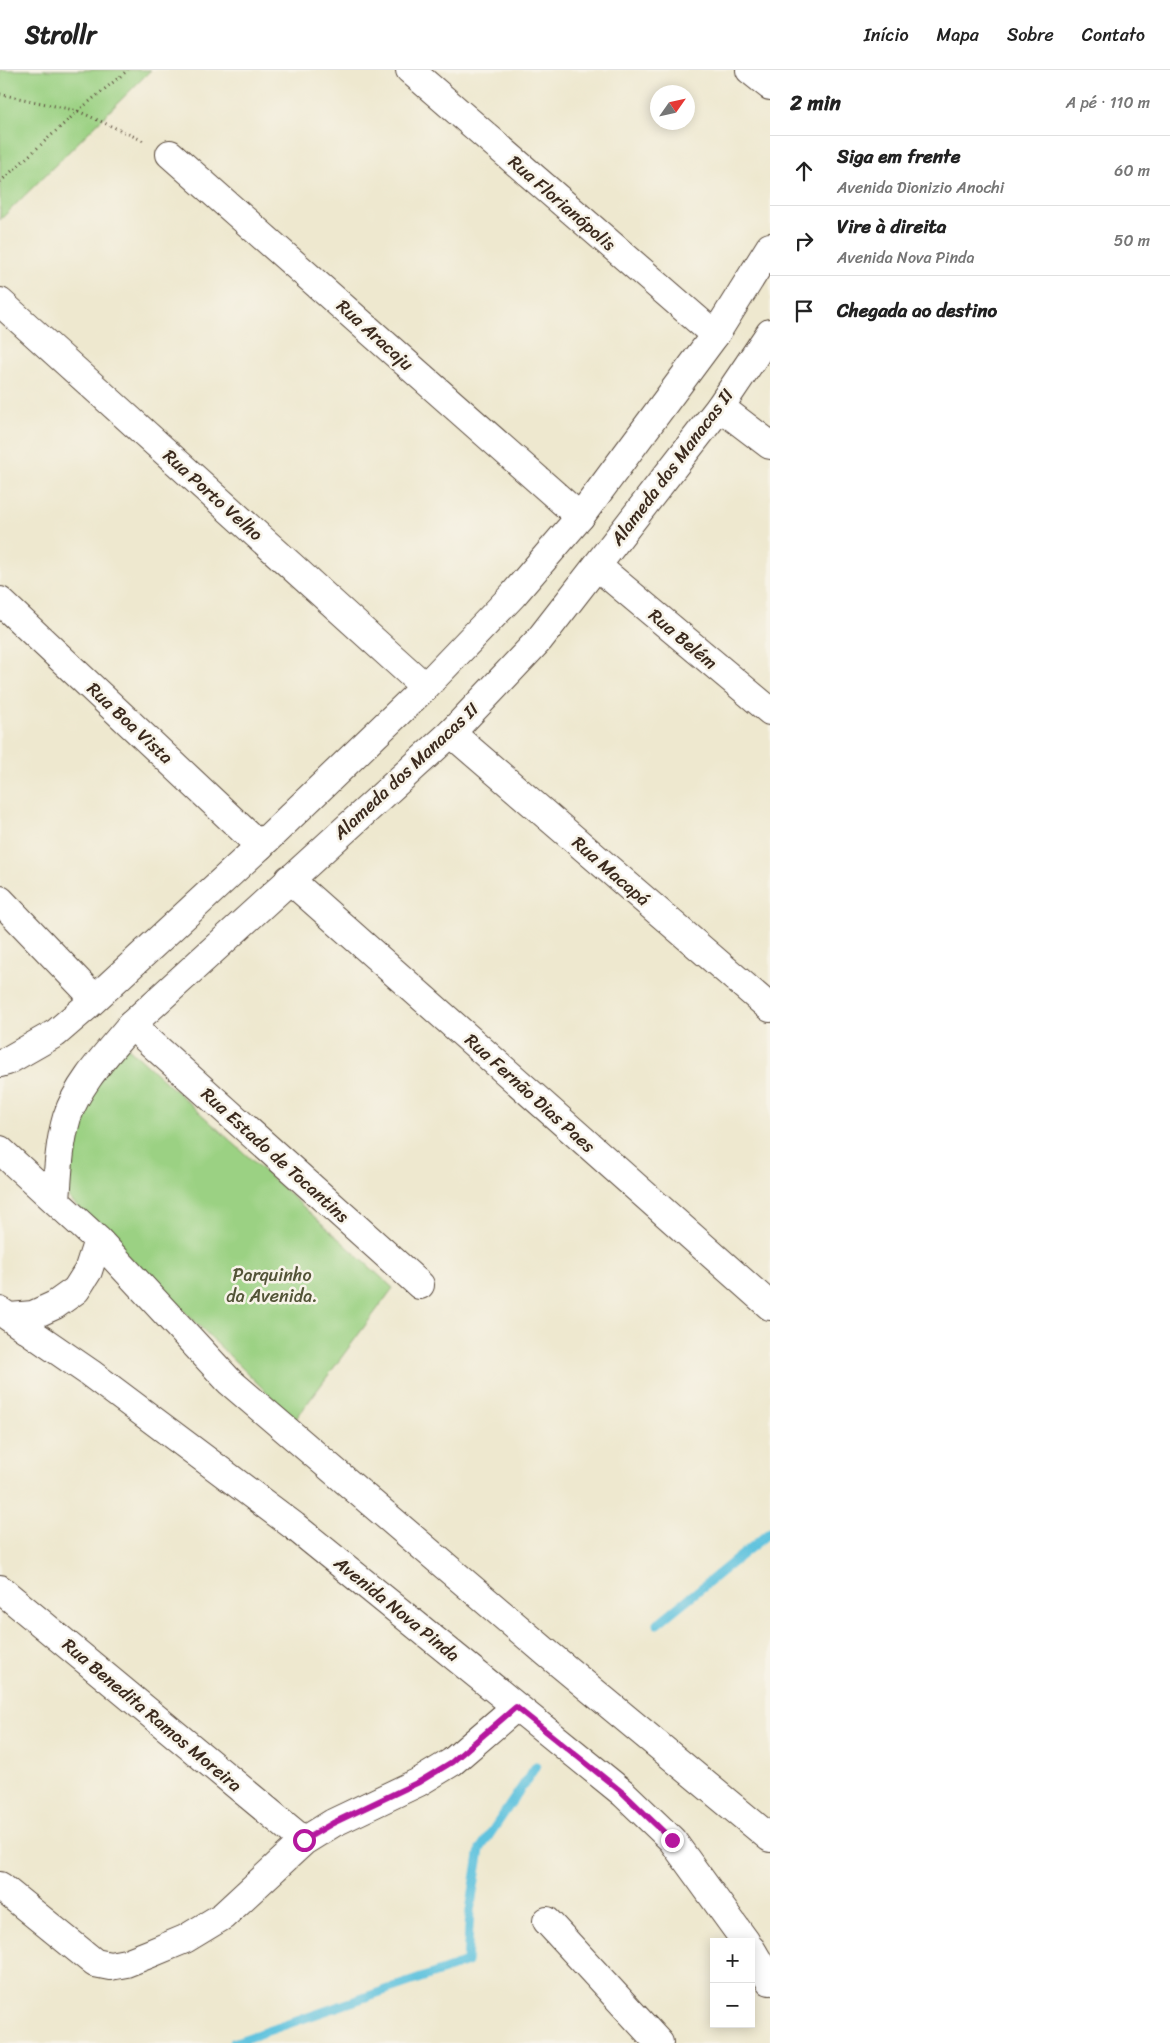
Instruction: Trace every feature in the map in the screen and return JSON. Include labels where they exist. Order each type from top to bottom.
[{"type":"street","name":"Rua Florianópolis","points":[[410,70],[715,335]]},
{"type":"street","points":[[750,70],[770,86]]},
{"type":"street","name":"Rua Aracaju","points":[[170,154],[580,517]]},
{"type":"street","points":[[0,1063],[7,1061],[56,1033],[260,846],[425,687],[513,595],[580,517],[715,335],[768,254]]},
{"type":"street","name":"Rua Porto Velho","points":[[0,302],[425,687]]},
{"type":"street","name":"Alameda dos Manacas II","points":[[56,1201],[60,1155],[68,1116],[86,1081],[131,1025],[289,879],[451,734],[539,640],[720,407],[770,333]]},
{"type":"street","points":[[720,407],[770,445]]},
{"type":"street","name":"Rua Belém","points":[[597,566],[770,711]]},
{"type":"street","name":"Rua Boa Vista","points":[[0,601],[260,846]]},
{"type":"street","name":"Rua Macapá","points":[[451,734],[770,1008]]},
{"type":"street","name":"Rua Fernão Dias Paes","points":[[289,879],[770,1306]]},
{"type":"street","points":[[0,900],[94,998]]},
{"type":"street","name":"Rua Estado de Tocantins","points":[[131,1025],[420,1285]]},
{"type":"street","points":[[0,1150],[98,1240],[230,1380],[548,1653],[770,1838]]},
{"type":"street","points":[[5,1314],[33,1315],[55,1306],[76,1290],[88,1271],[98,1240]]},
{"type":"street","name":"Avenida Nova Pinda","points":[[5,1314],[90,1373],[294,1526],[623,1793],[672,1840],[743,1938]]},
{"type":"street","name":"Rua Benedita Ramos Moreira","points":[[0,1589],[304,1840]]},
{"type":"street","points":[[0,1886],[95,1963],[110,1966],[126,1963],[185,1939],[223,1916],[304,1840],[333,1823],[419,1782],[452,1762],[516,1707]]},
{"type":"street","points":[[548,1921],[659,2043]]},
{"type":"street","points":[[755,1956],[770,1980]]},
{"type":"path","points":[[0,182],[78,111],[128,70]]},
{"type":"path","points":[[0,94],[78,111],[170,154]]},
{"type":"green space","points":[[0,70],[151,70],[0,220]]},
{"type":"green space","name":"Parquinho da Avenida.","points":[[125,1045],[393,1288],[295,1420],[68,1197],[76,1113]]},
{"type":"waterway","points":[[657,1624],[770,1532]]},
{"type":"waterway","points":[[233,2043],[467,1962],[470,1911],[480,1849],[536,1766]]},
{"type":"route","points":[[304,1840],[333,1823],[419,1782],[452,1762],[516,1707],[623,1793],[672,1840]]}]
